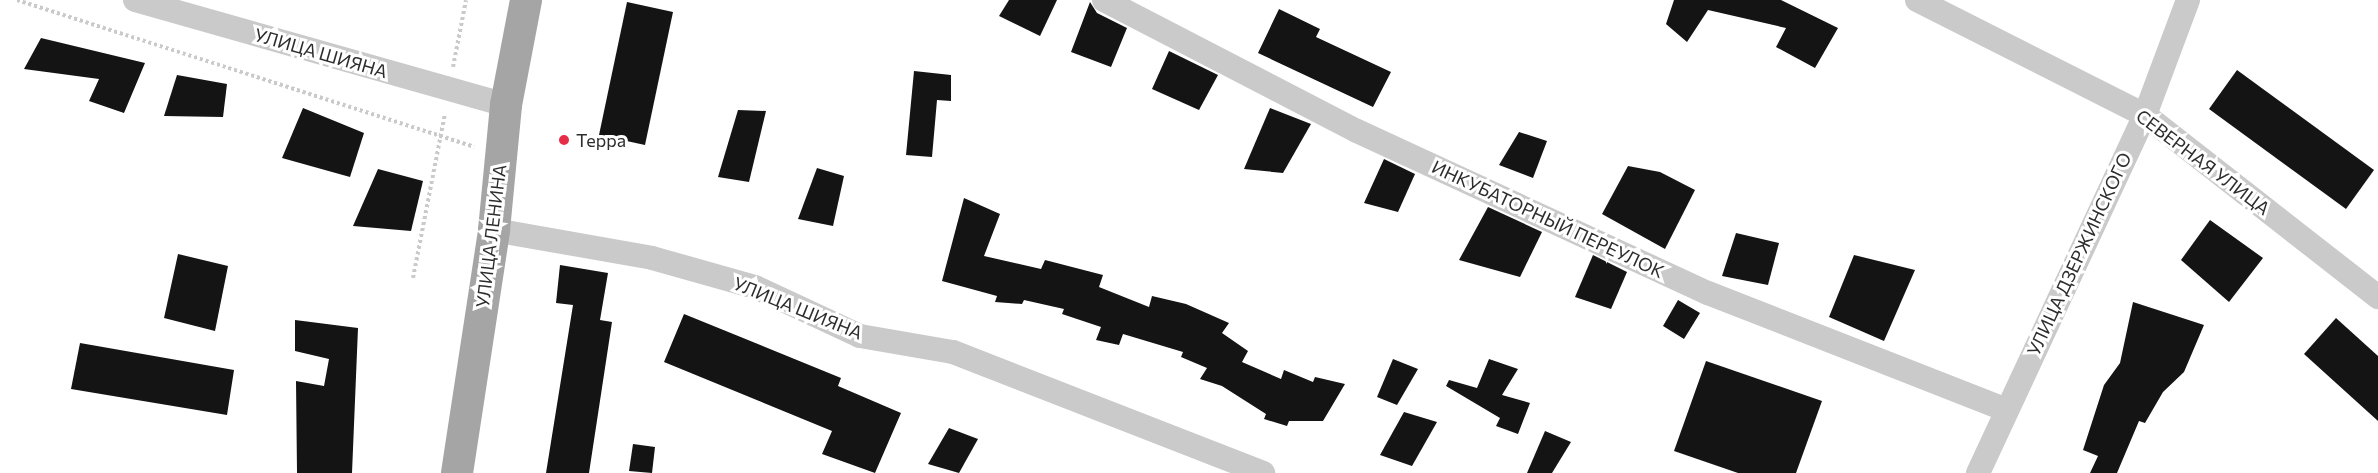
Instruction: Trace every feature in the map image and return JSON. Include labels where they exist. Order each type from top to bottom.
[{"type":"main road","name":"УЛИЦА ЛЕНИНА","points":[[458,473],[494,230],[506,105],[526,0]]},
{"type":"street","name":"УЛИЦА ШИЯНА","points":[[135,0],[506,105]]},
{"type":"street","name":"ИНКУБАТОРНЫЙ ПЕРЕУЛОК","points":[[1104,0],[1357,131],[1708,293],[2006,410]]},
{"type":"street","name":"СЕВЕРНАЯ УЛИЦА","points":[[1917,0],[2145,115],[2378,297]]},
{"type":"street","name":"УЛИЦА ДЗЕРЖИНСКОГО","points":[[1978,473],[2145,115],[2188,0]]},
{"type":"street","name":"УЛИЦА ШИЯНА","points":[[494,230],[652,258],[755,287],[860,336],[953,352],[1263,473]]},
{"type":"path","points":[[17,0],[475,147]]},
{"type":"path","points":[[451,81],[466,0]]},
{"type":"path","points":[[413,278],[446,104]]},
{"type":"building","points":[[1009,0],[1057,0],[1040,36],[999,16]]},
{"type":"building","points":[[1674,0],[1781,0],[1838,28],[1815,68],[1776,47],[1786,28],[1708,10],[1687,42],[1666,24]]},
{"type":"building","points":[[627,2],[673,12],[645,145],[599,135]]},
{"type":"building","points":[[1090,2],[1097,13],[1127,28],[1111,67],[1071,52]]},
{"type":"building","points":[[1279,9],[1320,29],[1316,37],[1391,72],[1373,107],[1258,53]]},
{"type":"building","points":[[41,38],[145,63],[124,113],[89,101],[99,79],[24,69]]},
{"type":"building","points":[[1169,51],[1218,75],[1199,110],[1152,89]]},
{"type":"building","points":[[2237,70],[2374,170],[2346,209],[2209,109]]},
{"type":"building","points":[[914,71],[951,75],[951,101],[937,100],[932,157],[906,155]]},
{"type":"building","points":[[177,75],[227,84],[223,117],[164,116]]},
{"type":"building","points":[[303,108],[364,133],[350,177],[282,158]]},
{"type":"building","points":[[1270,108],[1311,124],[1283,173],[1244,169]]},
{"type":"building","points":[[738,110],[766,111],[749,182],[718,177]]},
{"type":"building","points":[[1519,132],[1547,141],[1533,178],[1499,165]]},
{"type":"building","points":[[1384,159],[1415,174],[1398,212],[1364,203]]},
{"type":"building","points":[[1628,166],[1660,172],[1695,190],[1665,249],[1602,214]]},
{"type":"building","points":[[817,168],[844,176],[833,226],[798,219]]},
{"type":"building","points":[[378,169],[423,181],[411,231],[353,226]]},
{"type":"building","points":[[964,198],[1000,214],[984,256],[1041,269],[1045,260],[1103,275],[1099,287],[1149,307],[1152,296],[1186,304],[1229,323],[1222,333],[1248,351],[1242,362],[1281,379],[1284,370],[1313,382],[1315,377],[1345,384],[1323,421],[1289,421],[1287,426],[1264,419],[1266,414],[1222,386],[1200,379],[1207,368],[1181,357],[1183,352],[1123,334],[1119,345],[1096,340],[1101,327],[1062,314],[1064,309],[1024,300],[1022,304],[995,302],[997,296],[942,281]]},
{"type":"building","points":[[1488,207],[1542,232],[1520,277],[1459,260]]},
{"type":"building","points":[[2210,220],[2263,258],[2229,302],[2181,260]]},
{"type":"building","points":[[1736,233],[1779,243],[1768,285],[1722,276]]},
{"type":"building","points":[[178,254],[228,266],[215,331],[164,318]]},
{"type":"building","points":[[1593,255],[1627,272],[1611,309],[1575,297]]},
{"type":"building","points":[[1854,255],[1915,270],[1884,341],[1829,317]]},
{"type":"building","points":[[560,265],[608,273],[600,320],[612,322],[589,473],[546,473],[573,305],[556,303]]},
{"type":"building","points":[[1678,300],[1700,313],[1684,339],[1663,326]]},
{"type":"building","points":[[2133,302],[2204,325],[2184,372],[2163,392],[2145,423],[2139,421],[2117,473],[2090,473],[2098,456],[2083,450],[2104,385],[2120,363]]},
{"type":"building","points":[[684,314],[841,378],[838,386],[901,413],[875,473],[822,454],[832,431],[664,362]]},
{"type":"building","points":[[2336,318],[2378,356],[2378,421],[2304,354]]},
{"type":"building","points":[[295,320],[358,328],[352,473],[297,473],[296,381],[324,386],[329,359],[295,351]]},
{"type":"building","points":[[80,343],[234,370],[227,415],[71,389]]},
{"type":"building","points":[[1393,359],[1418,369],[1397,405],[1377,397]]},
{"type":"building","points":[[1489,359],[1518,369],[1502,395],[1530,403],[1518,434],[1496,426],[1500,418],[1446,386],[1449,380],[1477,388]]},
{"type":"building","points":[[1706,361],[1822,401],[1796,473],[1738,473],[1674,451]]},
{"type":"building","points":[[1404,412],[1437,422],[1412,466],[1380,455]]},
{"type":"building","points":[[949,428],[978,439],[959,473],[928,464]]},
{"type":"building","points":[[1545,431],[1571,442],[1552,473],[1527,473]]},
{"type":"building","points":[[633,444],[655,447],[652,473],[629,471]]},
{"type":"place","name":"Терра","points":[[564,140]]}]
